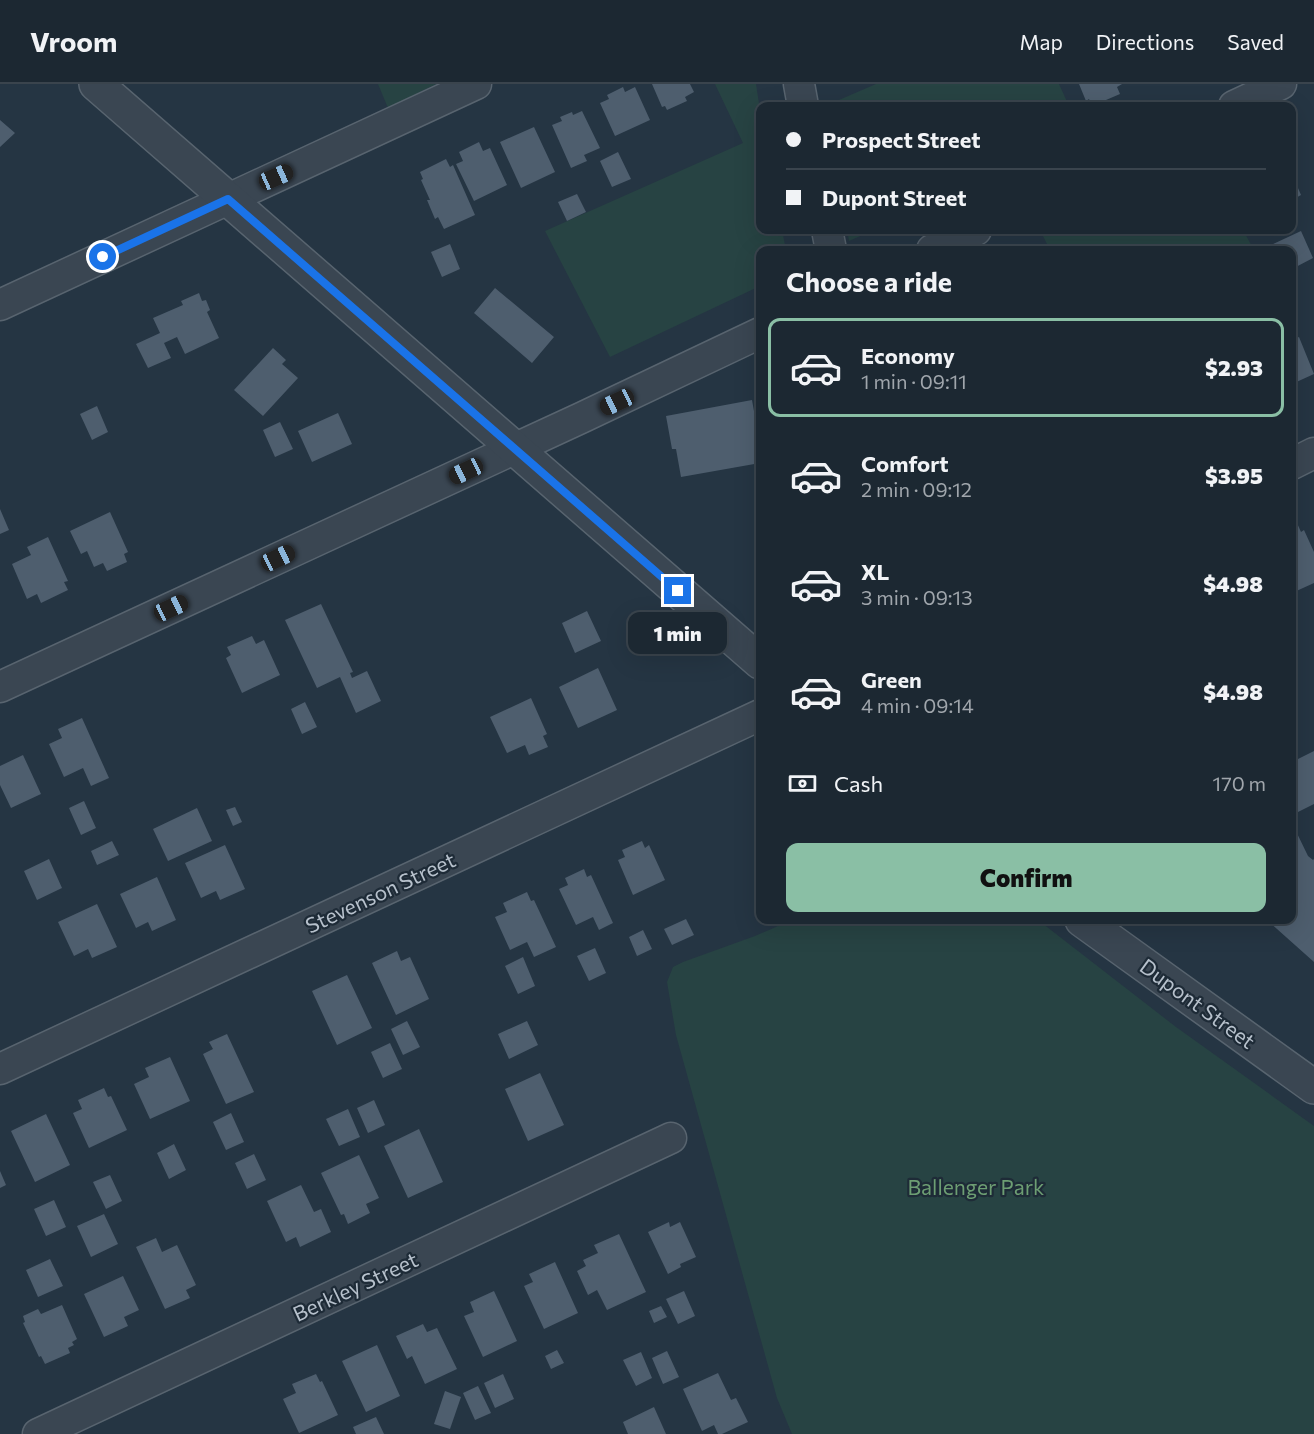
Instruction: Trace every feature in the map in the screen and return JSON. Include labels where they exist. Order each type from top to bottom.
[{"type":"street","points":[[96,84],[756,659]]},
{"type":"street","points":[[0,305],[476,84]]},
{"type":"street","points":[[799,84],[803,102]]},
{"type":"street","points":[[1243,102],[1281,84]]},
{"type":"street","points":[[941,246],[967,234]]},
{"type":"street","points":[[0,687],[756,335]]},
{"type":"street","points":[[1296,462],[1314,453]]},
{"type":"street","name":"Stevenson Street","points":[[0,1069],[756,717]]},
{"type":"street","name":"Dupont Street","points":[[1088,924],[1314,1087]]},
{"type":"street","name":"Berkley Street","points":[[38,1434],[671,1138]]},
{"type":"green space","points":[[378,84],[436,84],[388,108]]},
{"type":"green space","points":[[715,84],[756,84],[759,102],[756,102],[756,234],[783,234],[785,246],[756,246],[756,288],[610,357],[545,231],[743,143]]},
{"type":"green space","points":[[876,84],[1059,84],[1067,102],[834,102]]},
{"type":"green space","points":[[848,234],[865,234],[849,241]]},
{"type":"green space","points":[[1042,234],[1245,234],[1252,246],[1048,246]]},
{"type":"green space","name":"Ballenger Park","points":[[783,924],[1043,924],[1176,1027],[1314,1126],[1314,1434],[792,1434],[777,1398],[676,1035],[667,982],[673,967]]},
{"type":"building","points":[[652,84],[690,84],[694,92],[685,97],[687,101],[667,110],[665,106],[662,107]]},
{"type":"building","points":[[1079,84],[1122,84],[1117,87],[1120,94],[1101,102],[1090,102],[1089,99],[1086,101]]},
{"type":"building","points":[[623,87],[625,92],[635,87],[650,120],[615,136],[600,103],[609,99],[607,95]]},
{"type":"building","points":[[582,111],[600,148],[584,155],[587,161],[571,168],[552,125],[562,121],[560,117]]},
{"type":"building","points":[[0,120],[15,133],[0,147]]},
{"type":"building","points":[[534,127],[555,172],[521,188],[500,142]]},
{"type":"building","points":[[479,142],[483,151],[490,148],[507,185],[474,201],[456,164],[463,161],[459,152]]},
{"type":"building","points":[[618,152],[631,179],[612,187],[600,161]]},
{"type":"building","points":[[446,159],[450,167],[453,165],[475,215],[444,229],[438,217],[435,219],[427,200],[430,200],[420,172]]},
{"type":"building","points":[[1296,183],[1301,195],[1296,198]]},
{"type":"building","points":[[577,194],[586,212],[567,221],[558,202]]},
{"type":"building","points":[[1301,231],[1313,258],[1296,267],[1296,246],[1271,245]]},
{"type":"building","points":[[450,244],[460,269],[442,277],[431,252]]},
{"type":"building","points":[[495,288],[554,337],[532,363],[474,313]]},
{"type":"building","points":[[199,293],[202,301],[206,300],[210,310],[207,312],[219,338],[185,354],[177,337],[164,343],[171,358],[148,368],[136,344],[160,333],[153,318],[183,305],[181,301]]},
{"type":"building","points":[[1299,337],[1314,374],[1296,382],[1296,338]]},
{"type":"building","points":[[273,348],[286,360],[282,364],[298,378],[263,416],[234,390]]},
{"type":"building","points":[[752,400],[756,422],[756,464],[681,477],[676,449],[672,449],[666,416]]},
{"type":"building","points":[[97,406],[108,432],[92,440],[80,414]]},
{"type":"building","points":[[338,413],[352,444],[312,462],[298,431]]},
{"type":"building","points":[[280,422],[293,449],[275,457],[263,430]]},
{"type":"building","points":[[0,509],[9,530],[0,534]]},
{"type":"building","points":[[110,512],[128,552],[124,554],[127,562],[107,571],[103,563],[94,567],[87,551],[81,554],[70,531]]},
{"type":"building","points":[[1296,523],[1301,532],[1304,530],[1314,552],[1314,583],[1296,591]]},
{"type":"building","points":[[48,537],[68,581],[64,582],[68,590],[41,603],[37,594],[27,599],[12,564],[31,555],[27,547]]},
{"type":"building","points":[[321,604],[353,672],[350,673],[352,678],[367,671],[381,701],[356,713],[340,677],[317,688],[285,620]]},
{"type":"building","points":[[587,611],[601,641],[575,653],[562,623]]},
{"type":"building","points":[[252,636],[256,644],[264,640],[280,675],[242,693],[226,658],[231,655],[227,647]]},
{"type":"building","points":[[598,668],[617,710],[578,728],[559,687]]},
{"type":"building","points":[[531,698],[547,734],[543,736],[548,747],[529,755],[525,745],[507,753],[490,717]]},
{"type":"building","points":[[305,702],[317,727],[302,734],[291,709]]},
{"type":"building","points":[[82,718],[109,778],[91,786],[83,768],[64,777],[49,744],[62,738],[58,729]]},
{"type":"building","points":[[1314,751],[1314,804],[1296,813],[1296,760]]},
{"type":"building","points":[[23,755],[41,794],[11,808],[0,785],[0,766]]},
{"type":"building","points":[[84,801],[96,828],[81,835],[69,808]]},
{"type":"building","points":[[235,807],[242,822],[233,826],[226,810]]},
{"type":"building","points":[[197,808],[212,841],[168,861],[153,829]]},
{"type":"building","points":[[1296,831],[1308,856],[1314,859],[1314,962],[1271,924],[1296,924]]},
{"type":"building","points":[[112,841],[119,855],[97,865],[91,851]]},
{"type":"building","points":[[642,841],[645,848],[649,845],[665,880],[633,895],[618,860],[625,857],[622,850]]},
{"type":"building","points":[[225,845],[245,889],[220,900],[216,891],[201,898],[185,863]]},
{"type":"building","points":[[49,859],[62,888],[37,900],[24,871]]},
{"type":"building","points":[[584,869],[587,877],[591,875],[613,923],[599,930],[593,917],[576,925],[559,889],[568,885],[565,878]]},
{"type":"building","points":[[157,877],[176,920],[152,931],[148,922],[136,928],[120,894]]},
{"type":"building","points":[[527,892],[531,901],[534,900],[556,947],[534,957],[527,942],[510,950],[495,917],[507,912],[503,903]]},
{"type":"building","points":[[97,904],[117,947],[92,958],[88,949],[74,956],[58,922]]},
{"type":"building","points":[[686,919],[694,935],[672,945],[664,929]]},
{"type":"building","points":[[643,930],[652,949],[637,956],[629,937]]},
{"type":"building","points":[[595,948],[606,973],[589,981],[577,956]]},
{"type":"building","points":[[397,951],[401,961],[410,957],[429,999],[396,1015],[372,963]]},
{"type":"building","points":[[523,957],[535,986],[518,994],[505,966]]},
{"type":"building","points":[[347,975],[372,1028],[337,1045],[312,991]]},
{"type":"building","points":[[407,1021],[420,1047],[403,1055],[391,1029]]},
{"type":"building","points":[[527,1021],[538,1045],[509,1059],[498,1034]]},
{"type":"building","points":[[227,1034],[254,1092],[226,1104],[203,1054],[213,1049],[209,1042]]},
{"type":"building","points":[[390,1043],[402,1069],[383,1078],[371,1052]]},
{"type":"building","points":[[170,1057],[190,1101],[150,1119],[134,1084],[149,1077],[145,1068]]},
{"type":"building","points":[[540,1073],[564,1125],[528,1141],[505,1089]]},
{"type":"building","points":[[104,1088],[108,1097],[111,1096],[127,1130],[89,1148],[73,1113],[82,1109],[78,1100]]},
{"type":"building","points":[[374,1100],[385,1125],[368,1133],[357,1108]]},
{"type":"building","points":[[348,1109],[360,1137],[339,1146],[326,1119]]},
{"type":"building","points":[[231,1113],[244,1142],[226,1150],[213,1122]]},
{"type":"building","points":[[46,1114],[70,1165],[35,1182],[11,1131]]},
{"type":"building","points":[[419,1129],[443,1182],[408,1198],[384,1146]]},
{"type":"building","points":[[174,1144],[186,1170],[169,1179],[157,1153]]},
{"type":"building","points":[[254,1154],[266,1180],[247,1189],[235,1163]]},
{"type":"building","points":[[359,1155],[379,1198],[366,1204],[370,1213],[348,1224],[344,1214],[341,1215],[321,1173]]},
{"type":"building","points":[[0,1171],[6,1185],[0,1188]]},
{"type":"building","points":[[110,1175],[122,1201],[106,1209],[93,1182]]},
{"type":"building","points":[[301,1185],[314,1212],[321,1209],[331,1232],[300,1247],[296,1237],[286,1242],[267,1201]]},
{"type":"building","points":[[54,1200],[66,1227],[46,1236],[34,1209]]},
{"type":"building","points":[[104,1214],[118,1244],[91,1257],[77,1226]]},
{"type":"building","points":[[669,1222],[670,1227],[680,1222],[696,1257],[680,1264],[681,1267],[668,1274],[648,1232]]},
{"type":"building","points":[[619,1234],[646,1292],[607,1310],[597,1290],[588,1295],[577,1271],[586,1266],[583,1260],[598,1253],[594,1245]]},
{"type":"building","points":[[156,1238],[162,1252],[177,1245],[196,1285],[186,1290],[190,1298],[165,1309],[136,1247]]},
{"type":"building","points":[[50,1259],[63,1286],[38,1297],[26,1270]]},
{"type":"building","points":[[555,1262],[578,1313],[544,1329],[524,1286],[533,1282],[529,1274]]},
{"type":"building","points":[[123,1276],[139,1310],[124,1317],[128,1326],[104,1337],[84,1294]]},
{"type":"building","points":[[494,1291],[517,1341],[483,1357],[464,1316],[474,1312],[470,1302]]},
{"type":"building","points":[[684,1291],[695,1316],[678,1324],[666,1299]]},
{"type":"building","points":[[62,1305],[77,1339],[72,1342],[74,1345],[68,1348],[70,1353],[45,1364],[41,1356],[39,1357],[23,1323],[25,1322],[23,1316],[38,1309],[41,1314]]},
{"type":"building","points":[[661,1306],[667,1317],[654,1323],[649,1311]]},
{"type":"building","points":[[423,1324],[427,1332],[437,1328],[457,1369],[425,1384],[412,1356],[407,1359],[396,1336]]},
{"type":"building","points":[[377,1345],[400,1396],[366,1412],[342,1361]]},
{"type":"building","points":[[557,1350],[564,1363],[551,1369],[545,1356]]},
{"type":"building","points":[[667,1351],[679,1377],[663,1384],[652,1358]]},
{"type":"building","points":[[641,1352],[652,1378],[636,1386],[623,1360]]},
{"type":"building","points":[[718,1373],[731,1400],[736,1398],[748,1422],[722,1434],[718,1434],[714,1425],[702,1431],[683,1389]]},
{"type":"building","points":[[316,1374],[320,1382],[322,1381],[338,1415],[299,1433],[283,1399],[296,1393],[292,1384]]},
{"type":"building","points":[[503,1374],[514,1399],[495,1408],[484,1383]]},
{"type":"building","points":[[478,1386],[491,1413],[475,1420],[463,1393]]},
{"type":"building","points":[[445,1391],[461,1397],[450,1429],[434,1424]]},
{"type":"building","points":[[654,1407],[666,1434],[628,1434],[623,1422]]},
{"type":"building","points":[[376,1417],[384,1434],[356,1434],[353,1427]]},
{"type":"route","points":[[103,257],[228,199],[678,591]]}]
